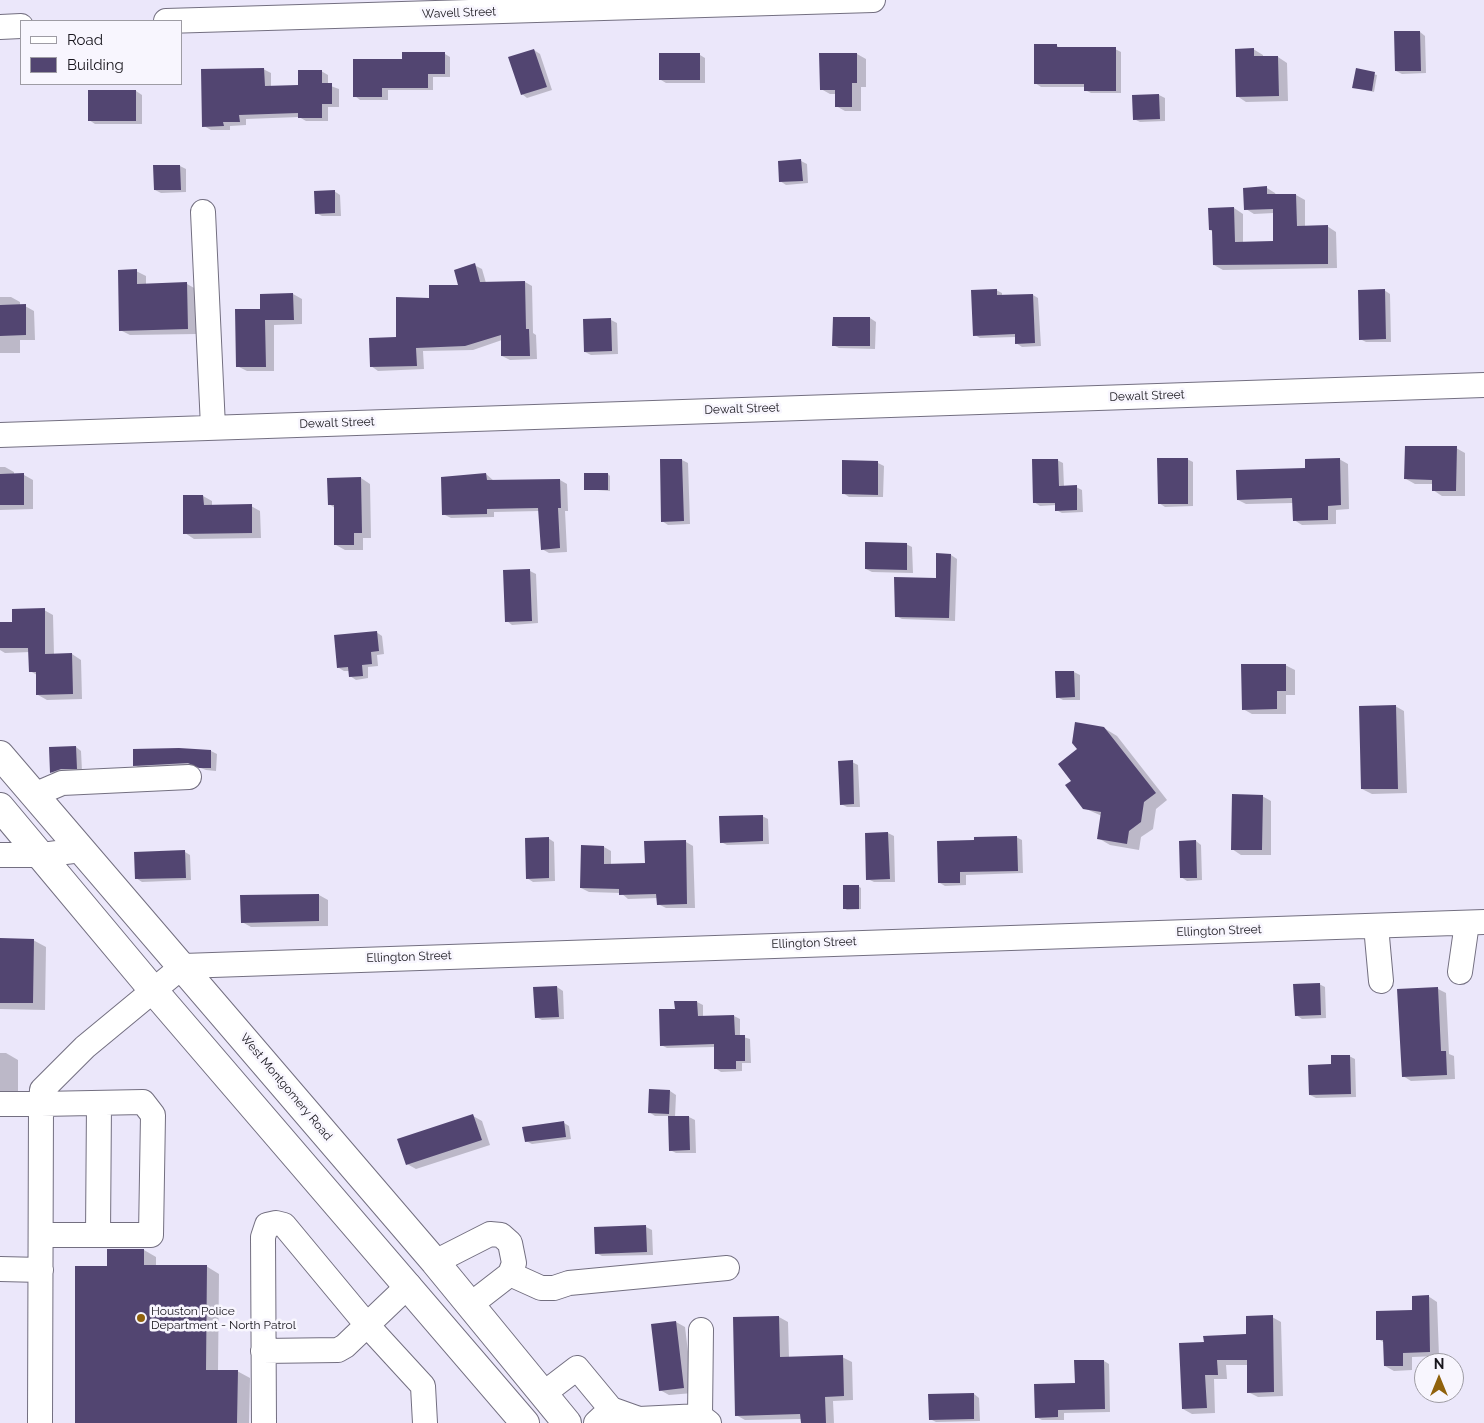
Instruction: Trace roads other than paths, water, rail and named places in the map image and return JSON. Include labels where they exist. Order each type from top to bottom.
[{"type":"main road","name":"West Montgomery Road","points":[[0,755],[435,1262],[567,1423]]},
{"type":"main road","points":[[0,807],[153,990],[409,1285],[525,1423]]},
{"type":"main road","points":[[409,1285],[435,1262]]},
{"type":"street","name":"Wavell Street","points":[[182,21],[872,0]]},
{"type":"street","points":[[0,27],[20,26]]},
{"type":"street","points":[[203,212],[213,427]]},
{"type":"street","name":"Dewalt Street","points":[[0,435],[1484,385]]},
{"type":"street","points":[[34,795],[62,784],[189,778]]},
{"type":"street","points":[[0,855],[42,855],[81,850]]},
{"type":"street","points":[[1460,972],[1475,923]]},
{"type":"street","name":"Ellington Street","points":[[183,966],[1475,923]]},
{"type":"street","points":[[1376,926],[1380,981]]},
{"type":"street","points":[[40,1423],[42,1090],[85,1047],[183,966]]},
{"type":"street","points":[[0,1104],[143,1102],[153,1115],[151,1235],[41,1235]]},
{"type":"street","points":[[98,1235],[99,1103]]},
{"type":"street","points":[[264,1423],[263,1237],[264,1230],[271,1223],[284,1225],[367,1325],[423,1386],[425,1423]]},
{"type":"street","points":[[435,1262],[490,1234],[501,1235],[510,1243],[514,1263],[510,1274],[470,1305]]},
{"type":"street","points":[[510,1274],[541,1288],[554,1288],[569,1283],[727,1268]]},
{"type":"street","points":[[0,1269],[41,1270]]},
{"type":"street","points":[[263,1351],[338,1350],[409,1285]]},
{"type":"street","points":[[542,1394],[577,1368],[603,1416],[639,1419],[704,1419],[701,1330]]},
{"type":"place","name":"Houston Police Department - North Patrol","points":[[141,1318]]}]
